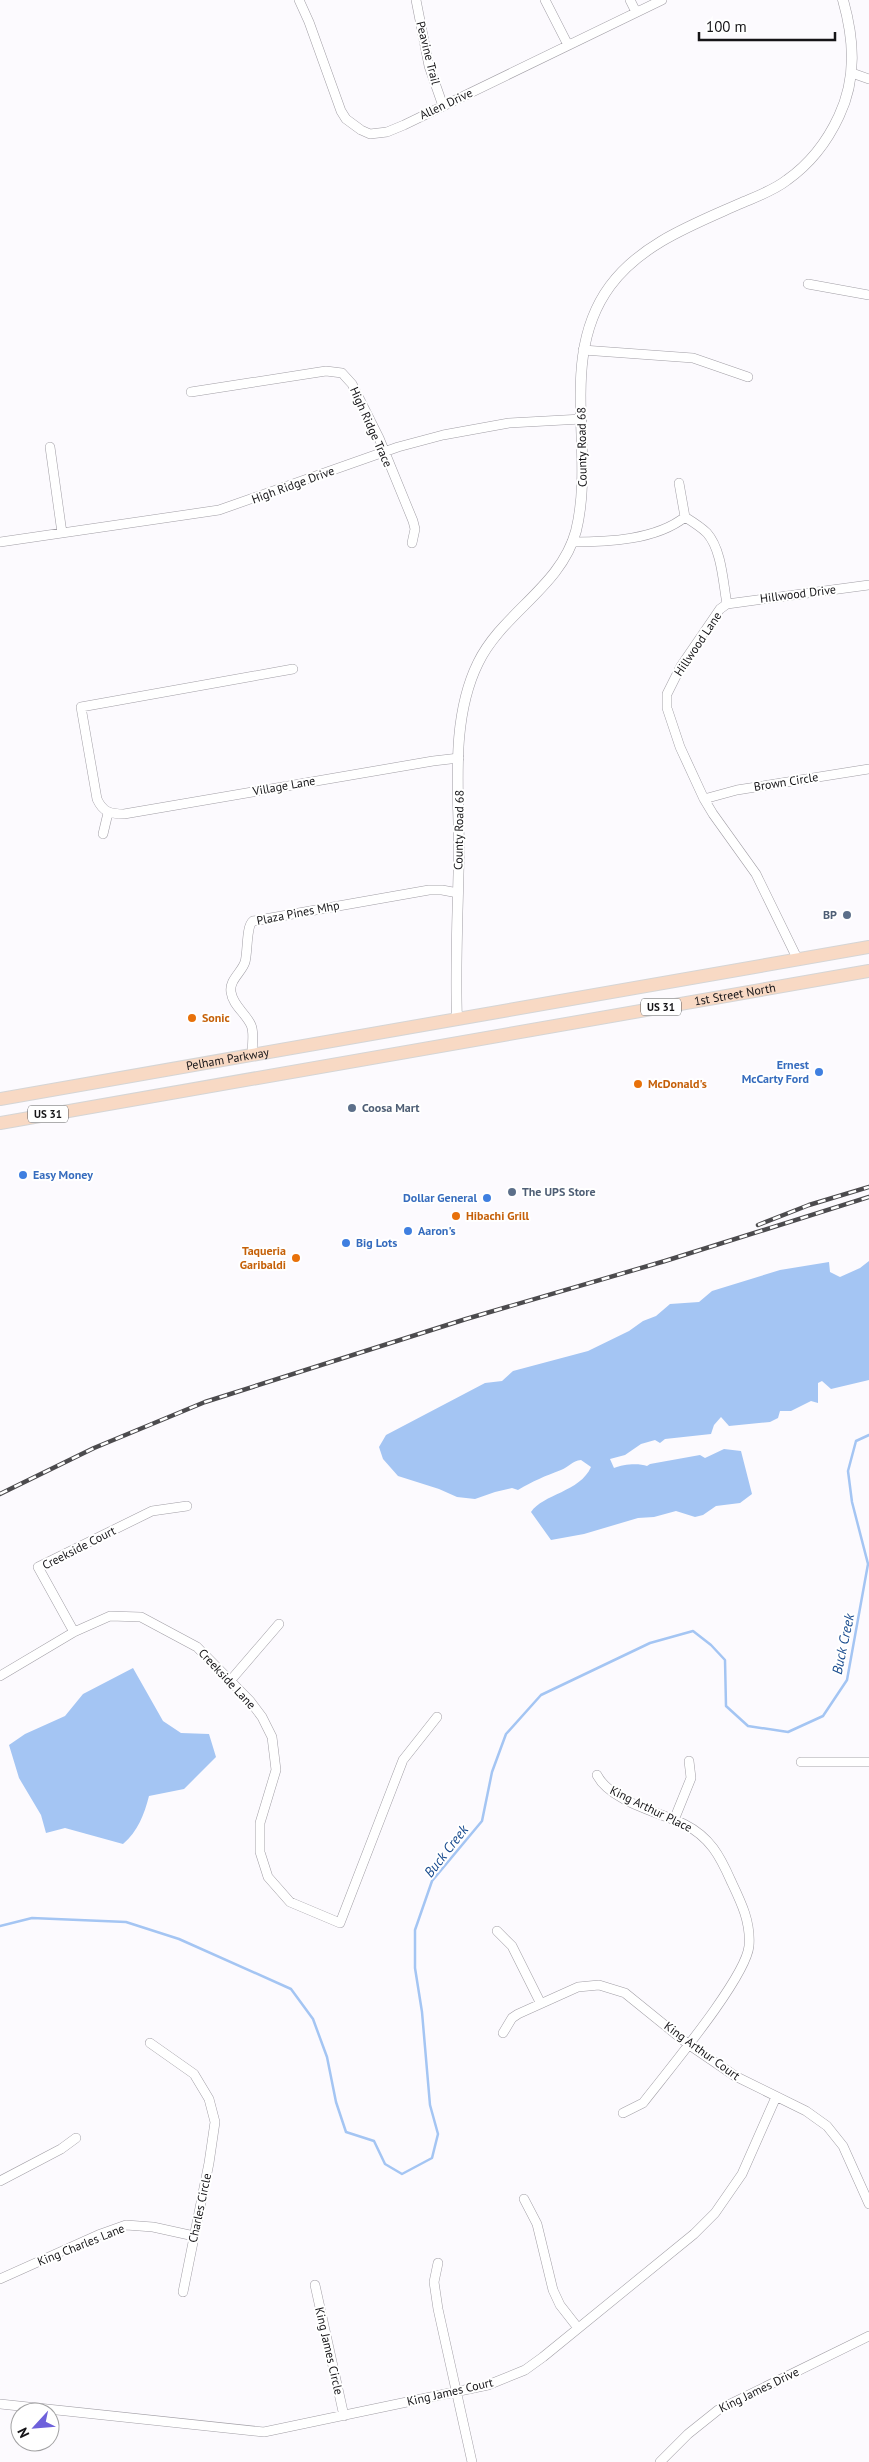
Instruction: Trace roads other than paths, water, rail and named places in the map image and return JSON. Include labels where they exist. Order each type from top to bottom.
[{"type":"main road","name":"1st Street North","points":[[457,1019],[869,947]]},
{"type":"main road","points":[[798,960],[806,982]]},
{"type":"main road","name":"1st Street North","points":[[454,1043],[869,971]]},
{"type":"main road","points":[[677,981],[682,1003]]},
{"type":"main road","points":[[568,1000],[571,1022]]},
{"type":"main road","points":[[454,1043],[457,1019]]},
{"type":"main road","name":"Pelham Parkway","points":[[0,1099],[457,1019]]},
{"type":"main road","name":"Pelham Parkway","points":[[0,1123],[454,1043]]},
{"type":"main road","points":[[216,1062],[223,1083]]},
{"type":"main road","points":[[80,1085],[82,1108]]},
{"type":"street","name":"Allen Drive","points":[[299,0],[309,22],[341,111],[352,124],[366,132],[382,133],[443,106],[662,0]]},
{"type":"street","name":"Peavine Trail","points":[[416,0],[429,66],[443,106]]},
{"type":"street","points":[[545,0],[568,44]]},
{"type":"street","points":[[630,0],[636,12]]},
{"type":"street","name":"County Road 68","points":[[457,1019],[459,758],[465,698],[482,654],[503,625],[553,575],[572,542],[582,497],[580,368],[582,350],[591,320],[601,299],[618,276],[635,259],[675,234],[780,185],[813,158],[831,134],[844,106],[852,74],[851,33],[843,0]]},
{"type":"street","points":[[852,74],[869,79]]},
{"type":"street","points":[[808,284],[869,294]]},
{"type":"street","points":[[582,350],[693,358],[748,377]]},
{"type":"street","name":"High Ridge Trace","points":[[191,392],[335,370],[348,377],[384,452],[413,521],[415,529],[412,544]]},
{"type":"street","name":"High Ridge Drive","points":[[0,542],[220,510],[384,452],[443,435],[485,426],[582,419]]},
{"type":"street","points":[[50,447],[62,533]]},
{"type":"street","points":[[572,542],[604,541],[639,536],[668,528],[685,517],[679,483]]},
{"type":"street","name":"Hillwood Lane","points":[[685,517],[705,531],[712,541],[720,566],[727,604],[688,654],[669,689],[666,701],[680,747],[704,799],[756,874],[798,960]]},
{"type":"street","name":"Hillwood Drive","points":[[727,604],[869,585]]},
{"type":"street","points":[[103,834],[108,812],[101,807],[97,799],[81,708],[293,670]]},
{"type":"street","name":"Village Lane","points":[[108,812],[124,814],[459,758]]},
{"type":"street","name":"Brown Circle","points":[[704,799],[737,790],[869,769]]},
{"type":"street","name":"Plaza Pines Mhp","points":[[253,1055],[250,1024],[237,1007],[230,990],[232,982],[244,967],[250,923],[429,890],[458,893]]},
{"type":"street","name":"Creekside Court","points":[[74,1632],[38,1567],[152,1511],[187,1506]]},
{"type":"street","name":"Creekside Lane","points":[[0,1676],[74,1632],[110,1616],[142,1617],[198,1647],[256,1709],[272,1738],[276,1770],[260,1823],[260,1852],[268,1877],[290,1902],[340,1923],[403,1760],[437,1718]]},
{"type":"street","points":[[230,1681],[279,1624]]},
{"type":"street","points":[[674,1820],[691,1778],[689,1762]]},
{"type":"street","points":[[801,1762],[869,1762]]},
{"type":"street","name":"King Arthur Place","points":[[597,1774],[607,1789],[674,1820],[703,1836],[718,1852],[746,1914],[750,1934],[749,1949],[739,1973],[643,2103],[623,2113]]},
{"type":"street","points":[[497,1931],[513,1948],[540,2002]]},
{"type":"street","name":"King Arthur Court","points":[[503,2033],[512,2018],[540,2002],[578,1987],[592,1985],[608,1987],[632,1998],[688,2044],[735,2076],[776,2098],[806,2111],[835,2134],[843,2146],[869,2204]]},
{"type":"street","name":"Charles Circle","points":[[150,2043],[185,2066],[197,2079],[209,2099],[215,2125],[183,2292]]},
{"type":"street","name":"King James Court","points":[[0,2404],[253,2432],[275,2431],[488,2385],[525,2370],[694,2234],[715,2213],[742,2174],[776,2098]]},
{"type":"street","points":[[0,2181],[61,2149],[76,2138]]},
{"type":"street","points":[[524,2199],[538,2224],[553,2290],[560,2305],[578,2328]]},
{"type":"street","name":"King Charles Lane","points":[[0,2279],[118,2227],[144,2226],[194,2236]]},
{"type":"street","points":[[438,2263],[434,2282],[455,2392],[472,2462]]},
{"type":"street","name":"King James Circle","points":[[315,2285],[344,2416]]},
{"type":"street","name":"King James Drive","points":[[660,2462],[688,2434],[718,2410],[869,2336]]},
{"type":"water","points":[[869,1261],[869,1380],[831,1389],[822,1381],[818,1383],[818,1403],[811,1401],[791,1411],[780,1411],[778,1418],[770,1422],[729,1426],[721,1417],[714,1425],[711,1434],[665,1439],[660,1443],[655,1440],[641,1444],[625,1455],[610,1459],[614,1468],[631,1464],[647,1466],[700,1455],[705,1458],[724,1449],[741,1451],[752,1494],[740,1503],[716,1506],[703,1515],[695,1517],[676,1511],[654,1517],[638,1518],[584,1534],[551,1540],[531,1512],[544,1501],[579,1482],[586,1475],[591,1467],[581,1460],[518,1490],[512,1488],[475,1499],[457,1497],[439,1489],[398,1476],[383,1459],[379,1447],[386,1435],[485,1383],[502,1381],[513,1371],[588,1351],[629,1331],[643,1321],[656,1316],[670,1304],[699,1302],[712,1291],[780,1270],[829,1262],[830,1272],[840,1277],[860,1268]]},
{"type":"water","points":[[133,1668],[163,1721],[181,1733],[209,1734],[216,1757],[184,1789],[149,1796],[140,1822],[133,1834],[123,1844],[65,1828],[46,1833],[41,1815],[19,1778],[9,1745],[25,1734],[65,1716],[83,1694]]},
{"type":"waterway","name":"Buck Creek","points":[[0,1926],[32,1918],[126,1922],[179,1939],[291,1989],[313,2019],[327,2057],[336,2102],[346,2132],[374,2141],[385,2164],[402,2174],[432,2158],[438,2134],[430,2105],[422,2012],[415,1968],[415,1930],[432,1881],[482,1821],[492,1772],[506,1734],[541,1695],[650,1643],[693,1631],[711,1645],[725,1660],[726,1706],[748,1726],[788,1732],[823,1716],[847,1680],[868,1564],[852,1502],[848,1471],[856,1441],[869,1435]]},
{"type":"railway","points":[[758,1225],[809,1205],[869,1187]]},
{"type":"railway","points":[[0,1494],[94,1448],[205,1402],[466,1319],[665,1261],[869,1197]]},
{"type":"place","name":"BP","points":[[847,915]]},
{"type":"place","name":"Sonic","points":[[192,1018]]},
{"type":"place","name":"Ernest McCarty Ford","points":[[819,1072]]},
{"type":"place","name":"McDonald's","points":[[638,1084]]},
{"type":"place","name":"Coosa Mart","points":[[352,1108]]},
{"type":"place","name":"Easy Money","points":[[23,1175]]},
{"type":"place","name":"The UPS Store","points":[[512,1192]]},
{"type":"place","name":"Dollar General","points":[[487,1198]]},
{"type":"place","name":"Hibachi Grill","points":[[456,1216]]},
{"type":"place","name":"Aaron's","points":[[408,1231]]},
{"type":"place","name":"Big Lots","points":[[346,1243]]},
{"type":"place","name":"Taqueria Garibaldi","points":[[296,1258]]}]
